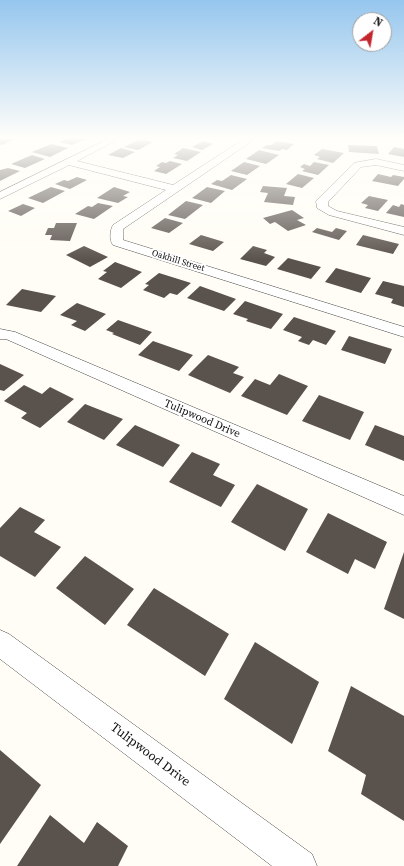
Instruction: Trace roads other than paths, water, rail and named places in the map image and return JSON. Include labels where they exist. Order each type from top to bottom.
[{"type":"street","points":[[0,196],[34,179]]},
{"type":"street","points":[[139,179],[174,188]]},
{"type":"street","name":"Oakhill Street","points":[[187,179],[117,228],[117,242],[404,332]]},
{"type":"street","points":[[344,179],[322,201],[323,208],[333,213],[404,231]]},
{"type":"street","name":"Tulipwood Drive","points":[[0,334],[9,335],[404,506]]},
{"type":"street","name":"Tulipwood Drive","points":[[0,644],[300,866]]}]
